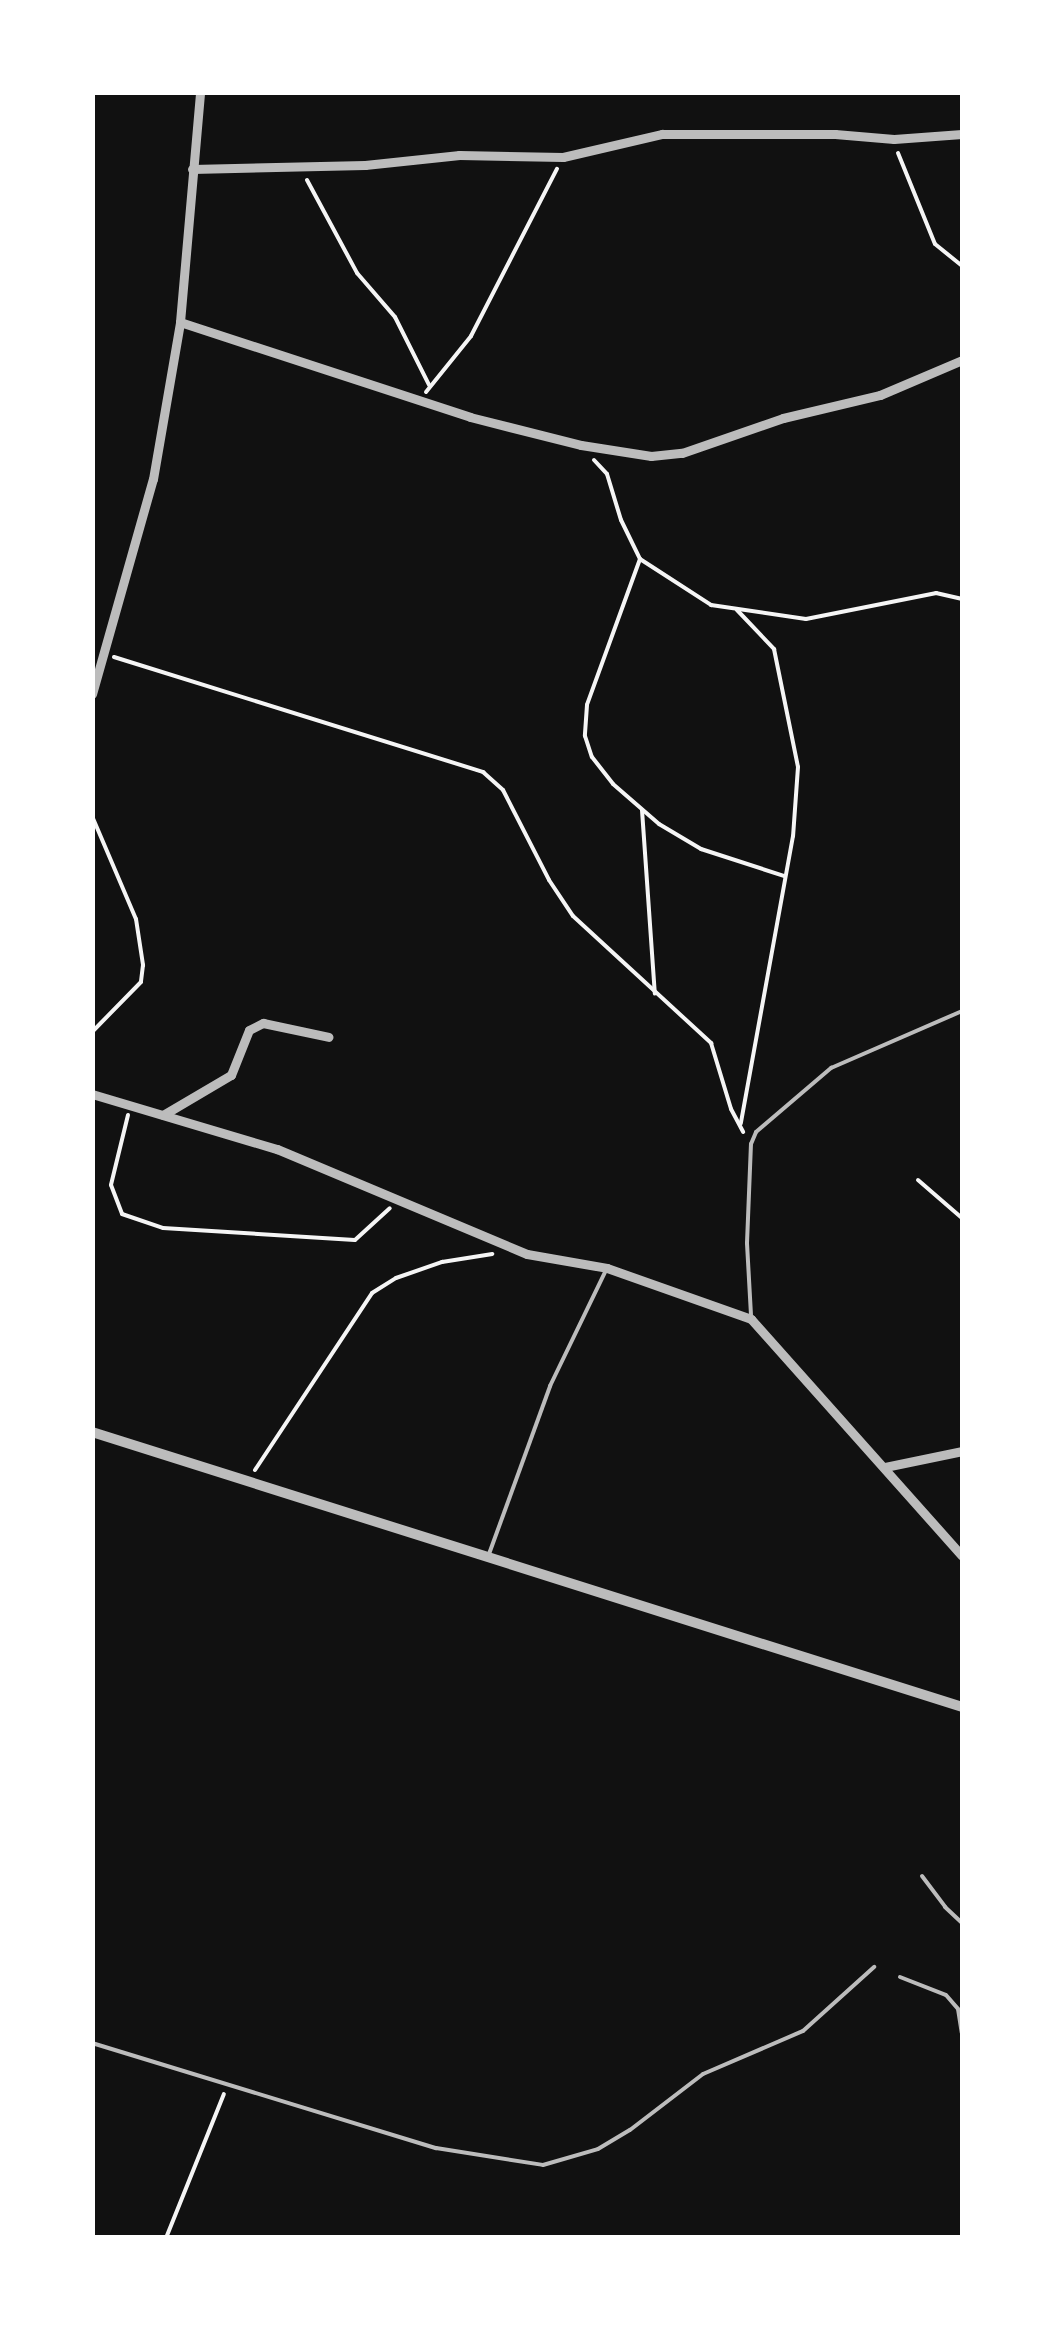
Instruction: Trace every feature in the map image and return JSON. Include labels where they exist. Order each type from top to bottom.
[{"type":"street","points":[[92,694],[152,479],[180,322],[200,92]]},
{"type":"street","points":[[192,169],[459,155],[563,157],[662,134],[835,134],[894,139],[962,134]]},
{"type":"street","points":[[180,322],[420,400],[581,445],[651,456],[682,453],[783,418],[880,395],[962,360]]},
{"type":"street","points":[[163,1115],[231,1075],[249,1030],[262,1023],[329,1037]]},
{"type":"street","points":[[92,1094],[278,1149],[527,1254],[607,1268],[751,1320],[962,1556]]},
{"type":"street","points":[[92,1432],[962,1706]]},
{"type":"street","points":[[885,1468],[962,1451]]},
{"type":"lane","points":[[751,1320],[747,1243],[751,1144],[771,1118],[830,1068],[962,1011]]},
{"type":"lane","points":[[489,1554],[550,1386],[607,1268]]},
{"type":"lane","points":[[922,1876],[944,1907],[962,1922]]},
{"type":"lane","points":[[92,2042],[436,2148],[543,2166],[560,2163],[630,2130],[703,2074],[803,2031],[874,1967]]},
{"type":"lane","points":[[900,1977],[946,1995],[958,2010],[962,2033]]},
{"type":"path","points":[[894,139],[935,244],[962,266]]},
{"type":"path","points":[[420,400],[471,336],[563,157]]},
{"type":"path","points":[[300,166],[356,273],[395,317],[430,386]]},
{"type":"path","points":[[581,445],[607,474],[620,520],[640,558],[711,605],[806,619],[936,593],[962,599]]},
{"type":"path","points":[[640,558],[587,705],[585,736],[592,757],[612,784],[642,810],[701,849],[784,877]]},
{"type":"path","points":[[737,610],[774,649],[798,767],[759,1037],[744,1085],[740,1127]]},
{"type":"path","points":[[104,654],[483,772],[503,790],[548,880],[573,916],[711,1044],[740,1127],[751,1144]]},
{"type":"path","points":[[642,810],[655,994]]},
{"type":"path","points":[[92,816],[136,919],[143,965],[140,982],[92,1032]]},
{"type":"path","points":[[130,1105],[111,1185],[122,1214],[163,1228],[354,1240],[374,1227],[396,1201]]},
{"type":"path","points":[[918,1180],[962,1218]]},
{"type":"path","points":[[247,1482],[372,1293],[396,1278],[442,1262],[499,1254]]},
{"type":"path","points":[[166,2238],[227,2085]]}]
